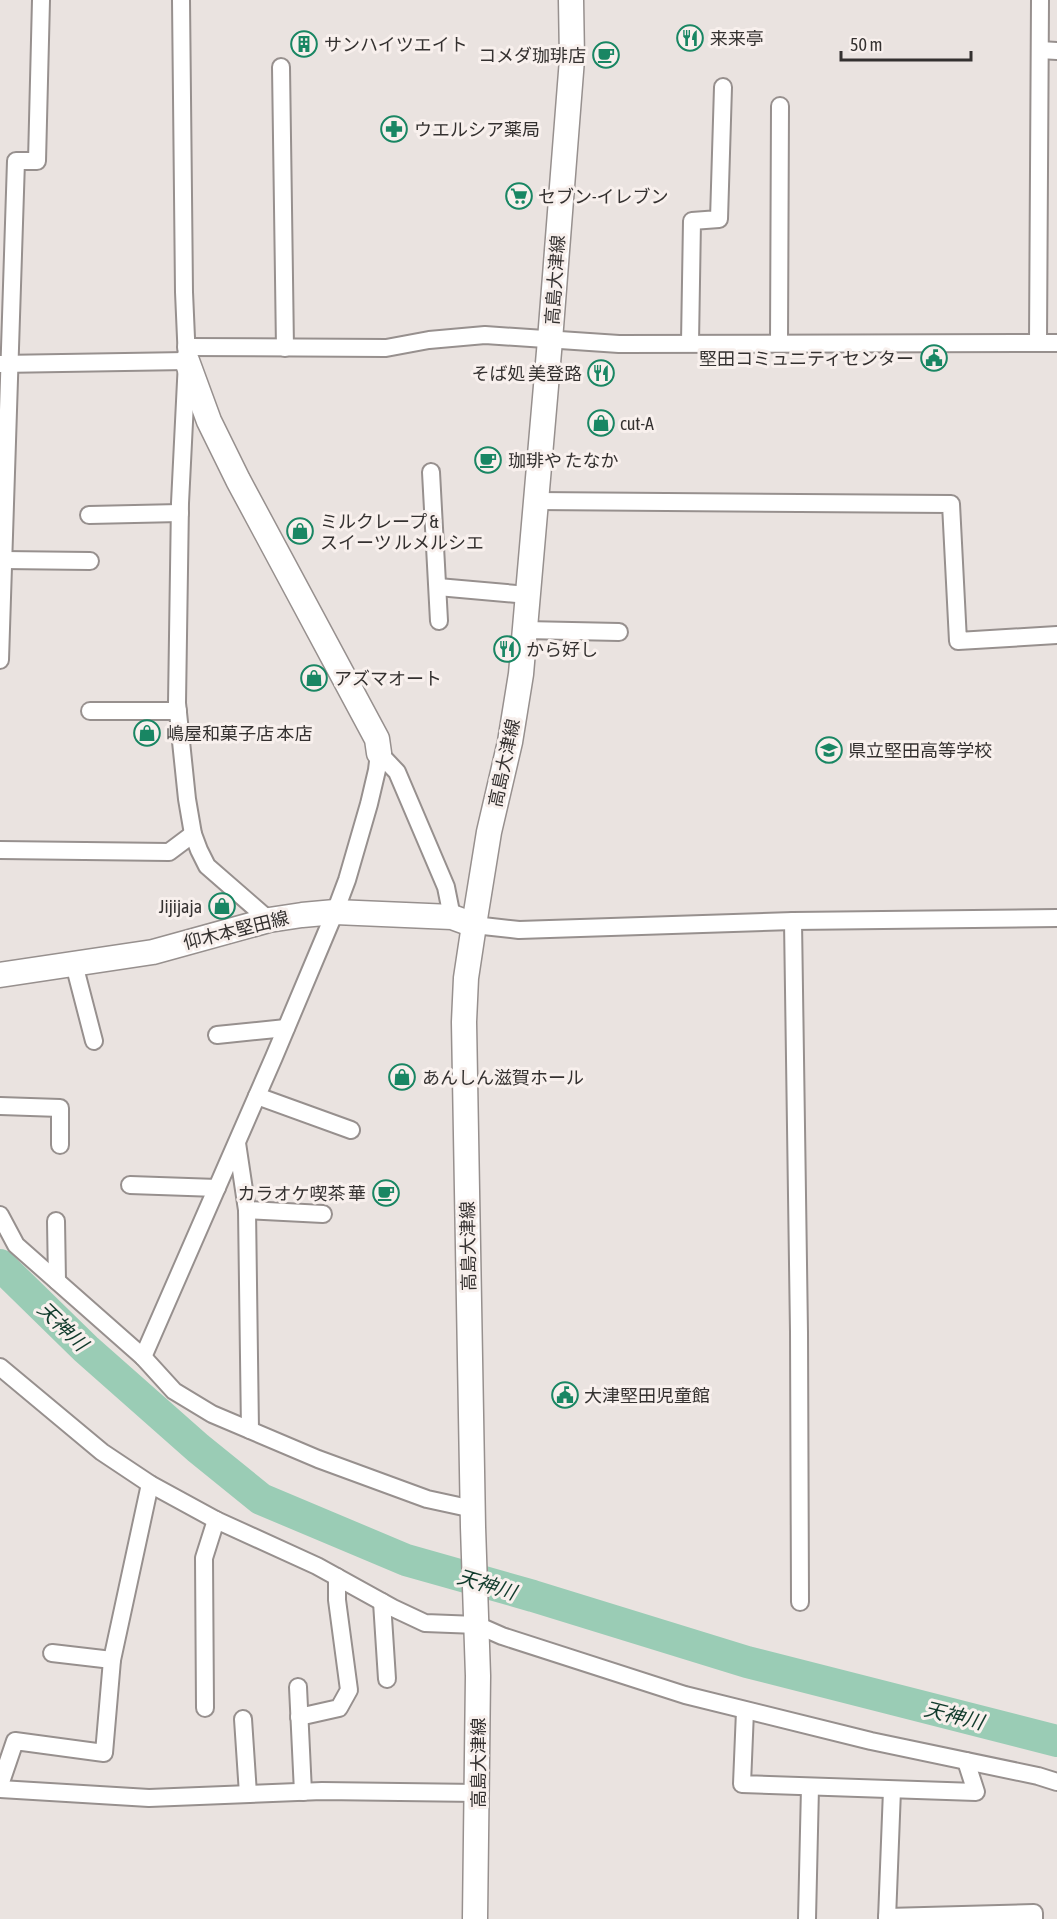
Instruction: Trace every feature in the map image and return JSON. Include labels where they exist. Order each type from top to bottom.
[{"type":"main road","name":"高島大津線","points":[[473,1518],[464,1022],[466,978],[463,921],[489,832],[510,742],[521,674],[572,59],[571,0]]},
{"type":"main road","points":[[187,354],[209,421],[238,480],[377,739],[379,753]]},
{"type":"main road","name":"仰木本堅田線","points":[[0,975],[153,952],[269,920],[302,915],[335,912],[463,921]]},
{"type":"main road","points":[[473,1518],[476,1616]]},
{"type":"main road","name":"高島大津線","points":[[475,1919],[478,1793],[476,1616]]},
{"type":"street","points":[[0,660],[5,364],[16,161],[37,161],[41,0]]},
{"type":"street","points":[[181,0],[184,292],[187,354],[180,513],[178,711],[186,799],[193,834],[207,866],[269,920]]},
{"type":"street","points":[[1038,343],[1049,50],[1040,0]]},
{"type":"street","points":[[281,67],[285,348]]},
{"type":"street","points":[[690,343],[692,221],[719,219],[723,87]]},
{"type":"street","points":[[778,343],[780,106]]},
{"type":"street","points":[[5,364],[285,348],[386,348],[429,340],[485,335],[619,344],[1057,344]]},
{"type":"street","points":[[431,472],[440,621]]},
{"type":"street","points":[[535,501],[951,504],[958,640],[1057,634]]},
{"type":"street","points":[[89,515],[180,513]]},
{"type":"street","points":[[3,560],[90,561]]},
{"type":"street","points":[[438,587],[528,595]]},
{"type":"street","points":[[525,630],[619,632]]},
{"type":"street","points":[[90,711],[178,711]]},
{"type":"street","points":[[143,1357],[335,912],[347,880],[369,804],[379,753]]},
{"type":"street","points":[[379,753],[397,772],[463,921],[519,930],[794,921],[1057,918]]},
{"type":"street","points":[[0,850],[169,852],[193,834]]},
{"type":"street","points":[[794,921],[800,1602]]},
{"type":"street","points":[[74,964],[94,1041]]},
{"type":"street","points":[[217,1035],[286,1028]]},
{"type":"street","points":[[257,1096],[351,1130]]},
{"type":"street","points":[[0,1106],[60,1108],[60,1145]]},
{"type":"street","points":[[237,1142],[247,1210],[250,1430]]},
{"type":"street","points":[[130,1185],[217,1188]]},
{"type":"street","points":[[247,1210],[323,1214]]},
{"type":"street","points":[[0,1215],[16,1245],[143,1357],[174,1390],[212,1414],[318,1459],[427,1498],[473,1518]]},
{"type":"street","points":[[56,1221],[57,1281]]},
{"type":"street","points":[[0,1367],[102,1452],[150,1484],[216,1520],[317,1566],[425,1623],[476,1616],[502,1636],[685,1695],[872,1741],[1057,1782]]},
{"type":"street","points":[[150,1484],[112,1660],[104,1752],[15,1741],[0,1787],[149,1798],[303,1792],[478,1793]]},
{"type":"street","points":[[205,1708],[204,1558],[216,1520]]},
{"type":"street","points":[[299,1717],[339,1708],[349,1690],[337,1600],[337,1577]]},
{"type":"street","points":[[382,1602],[387,1679]]},
{"type":"street","points":[[52,1653],[112,1660]]},
{"type":"street","points":[[298,1687],[303,1792]]},
{"type":"street","points":[[745,1711],[742,1784],[976,1791],[966,1761]]},
{"type":"street","points":[[243,1719],[248,1794]]},
{"type":"street","points":[[807,1919],[810,1787]]},
{"type":"street","points":[[892,1790],[887,1918],[1034,1913],[1034,1919]]},
{"type":"waterway","name":"天神川","points":[[0,1265],[86,1349],[198,1448],[261,1499],[406,1560],[533,1596],[747,1662],[1057,1741]]},
{"type":"place","name":"来来亭","points":[[690,38]]},
{"type":"place","name":"サンハイツエイト","points":[[304,44]]},
{"type":"place","name":"コメダ珈琲店","points":[[606,55]]},
{"type":"place","name":"ウエルシア薬局","points":[[394,129]]},
{"type":"place","name":"セブン-イレブン","points":[[519,196]]},
{"type":"place","name":"堅田コミュニティセンター","points":[[934,358]]},
{"type":"place","name":"そば処 美登路","points":[[601,373]]},
{"type":"place","name":"cut-A","points":[[601,423]]},
{"type":"place","name":"珈琲や たなか","points":[[488,460]]},
{"type":"place","name":"ミルクレープ & スイーツ ルメルシエ","points":[[300,531]]},
{"type":"place","name":"から好し","points":[[507,649]]},
{"type":"place","name":"アズマオート","points":[[314,678]]},
{"type":"place","name":"嶋屋和菓子店 本店","points":[[147,733]]},
{"type":"place","name":"県立堅田高等学校","points":[[829,750]]},
{"type":"place","name":"Jijijaja","points":[[222,906]]},
{"type":"place","name":"あんしん滋賀ホール","points":[[402,1077]]},
{"type":"place","name":"カラオケ喫茶 華","points":[[386,1193]]},
{"type":"place","name":"大津堅田児童館","points":[[565,1395]]}]
